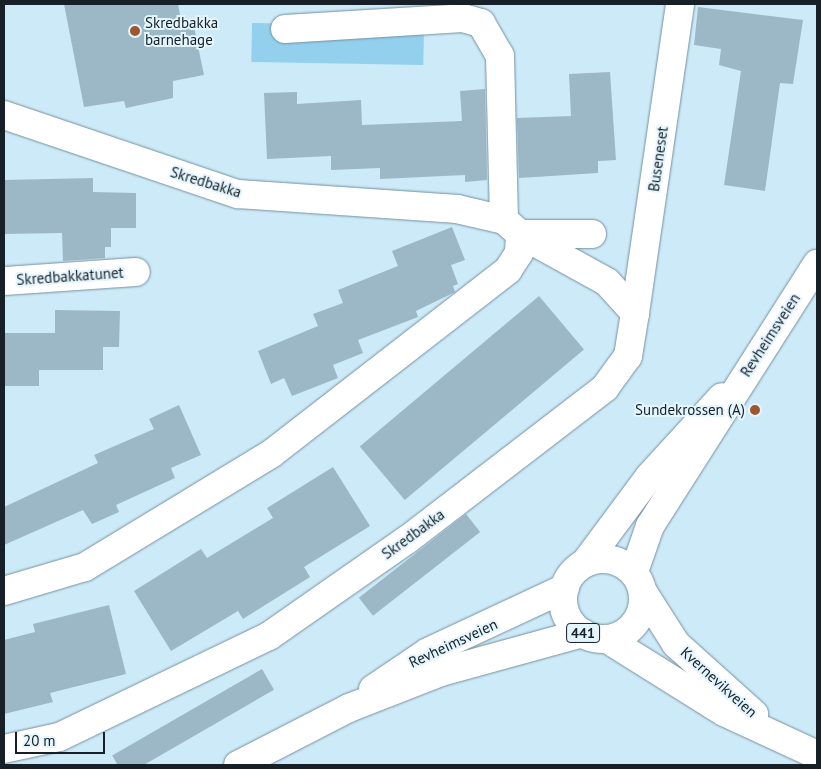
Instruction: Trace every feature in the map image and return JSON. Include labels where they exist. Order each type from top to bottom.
[{"type":"street","name":"Buseneset","points":[[635,313],[680,4]]},
{"type":"street","points":[[4,591],[85,567],[271,454],[508,270],[520,253],[512,227],[500,56],[491,34],[481,23],[463,18],[372,13],[285,28]]},
{"type":"street","name":"Skredbakka","points":[[4,116],[238,194],[457,209],[512,227],[607,282],[635,313],[628,356],[605,388],[408,539],[269,636],[59,736],[4,749]]},
{"type":"street","name":"Skredbakka","points":[[512,227],[592,234]]},
{"type":"street","name":"Revheimsveien","points":[[638,582],[650,526],[695,461],[740,381],[817,264]]},
{"type":"street","name":"Skredbakkatunet","points":[[4,281],[136,272]]},
{"type":"street","name":"Revheimsveien","points":[[585,563],[704,412],[740,381]]},
{"type":"street","points":[[585,563],[611,559],[638,582]]},
{"type":"street","name":"441","points":[[585,563],[570,576],[565,588],[566,614],[595,636],[619,636],[638,618],[638,582]]},
{"type":"street","name":"Kvernevikveien","points":[[638,582],[671,637],[694,663],[787,739]]},
{"type":"street","name":"Revheimsveien","points":[[348,708],[428,652],[565,588]]},
{"type":"street","name":"Revheimsveien","points":[[238,765],[348,708],[441,672],[595,636]]},
{"type":"street","name":"Kvernevikveien","points":[[595,636],[724,712],[817,754]]},
{"type":"shaded area","points":[[252,23],[424,26],[423,65],[251,62]]},
{"type":"building","points":[[64,4],[178,4],[182,25],[193,22],[204,75],[173,81],[173,98],[126,108],[124,101],[84,107]]},
{"type":"building","points":[[698,7],[803,20],[793,84],[780,83],[765,191],[724,185],[741,71],[719,65],[721,49],[694,45]]},
{"type":"building","points":[[610,72],[616,160],[598,161],[598,173],[519,178],[517,118],[571,116],[569,74]]},
{"type":"building","points":[[485,89],[487,180],[465,182],[465,175],[380,179],[380,168],[331,170],[331,156],[267,159],[264,93],[297,92],[297,104],[361,100],[362,125],[462,121],[460,91]]},
{"type":"building","points":[[93,178],[93,192],[136,193],[136,228],[111,228],[111,247],[105,247],[105,258],[63,261],[62,233],[4,234],[4,180]]},
{"type":"building","points":[[452,227],[465,260],[451,265],[458,284],[453,286],[455,292],[416,311],[418,317],[358,340],[363,353],[333,365],[338,378],[292,396],[284,378],[271,384],[258,351],[318,326],[313,314],[343,303],[338,290],[398,266],[392,251]]},
{"type":"building","points":[[539,296],[584,350],[405,500],[360,446]]},
{"type":"building","points":[[55,310],[120,311],[119,347],[103,347],[103,370],[39,370],[39,386],[4,386],[4,333],[55,333]]},
{"type":"building","points":[[179,405],[201,455],[171,468],[175,478],[116,505],[119,512],[92,524],[83,510],[4,545],[4,507],[98,463],[94,455],[154,429],[149,419]]},
{"type":"building","points":[[333,467],[370,526],[304,567],[310,577],[243,619],[238,611],[171,651],[134,591],[201,549],[207,558],[273,518],[267,508]]},
{"type":"building","points":[[466,514],[480,532],[373,616],[359,598]]},
{"type":"building","points":[[109,605],[126,674],[50,693],[53,702],[4,714],[4,640],[35,632],[33,624]]},
{"type":"building","points":[[262,669],[274,690],[144,765],[118,765],[112,756]]},
{"type":"place","name":"Skredbakka barnehage","points":[[135,31]]},
{"type":"place","name":"Sundekrossen (A)","points":[[755,410]]}]
